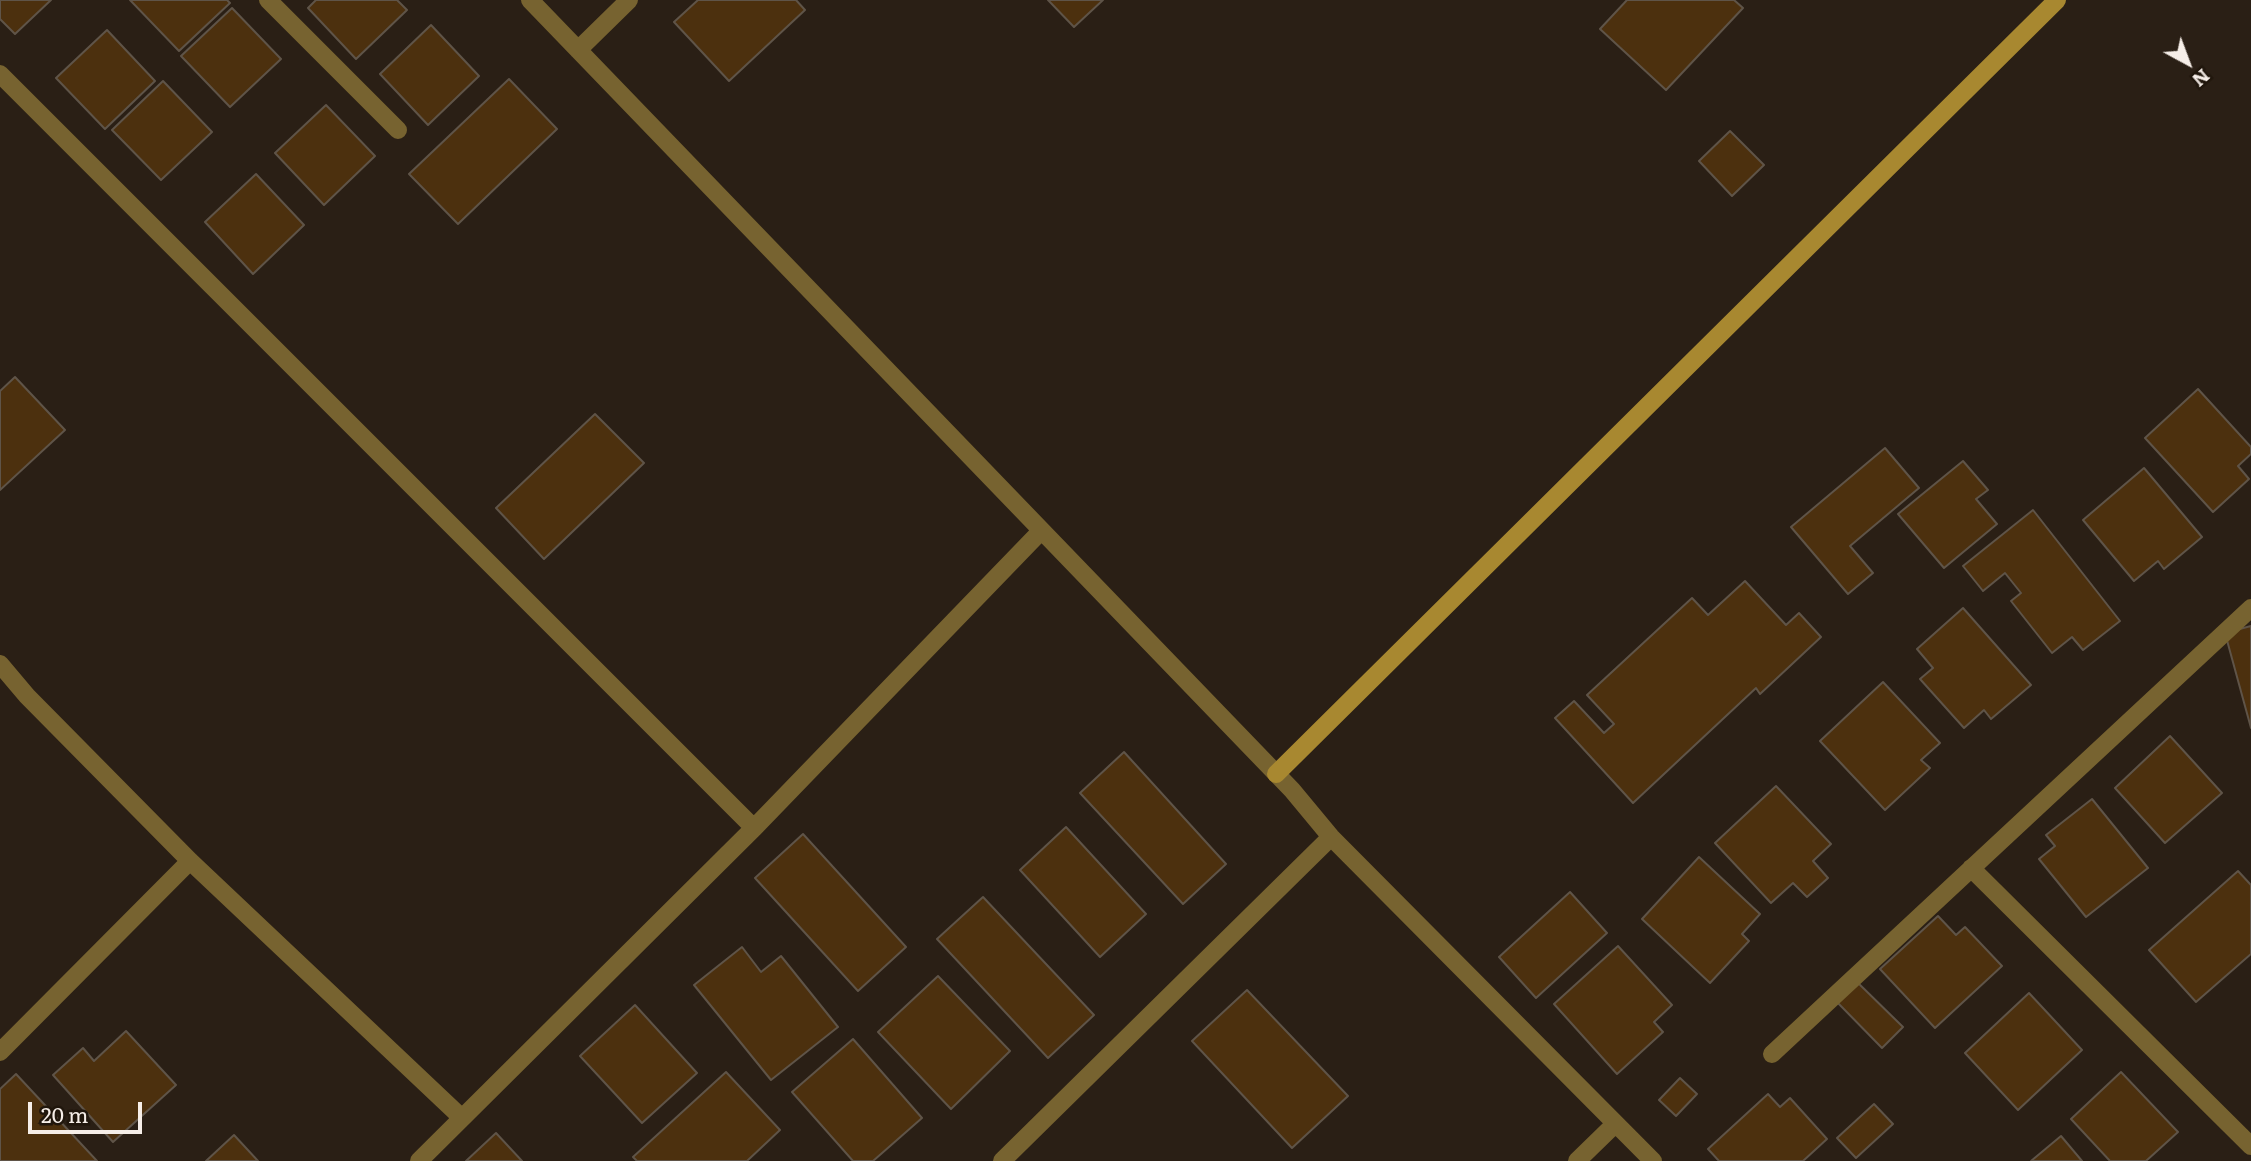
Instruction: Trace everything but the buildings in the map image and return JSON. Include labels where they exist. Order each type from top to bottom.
[{"type":"street","points":[[268,0],[398,130]]},
{"type":"street","points":[[530,0],[1276,774],[1331,837],[1653,1161]]},
{"type":"street","points":[[578,50],[629,0]]},
{"type":"street","points":[[1276,774],[2057,0]]},
{"type":"street","points":[[0,74],[754,828]]},
{"type":"street","points":[[419,1161],[754,828],[1041,531]]},
{"type":"street","points":[[1772,1054],[2251,608]]},
{"type":"street","points":[[0,664],[27,696],[190,861],[462,1118]]},
{"type":"street","points":[[1002,1161],[1331,837]]},
{"type":"street","points":[[0,1052],[190,861]]},
{"type":"street","points":[[1971,869],[2251,1146]]},
{"type":"street","points":[[1577,1161],[1615,1124]]}]
